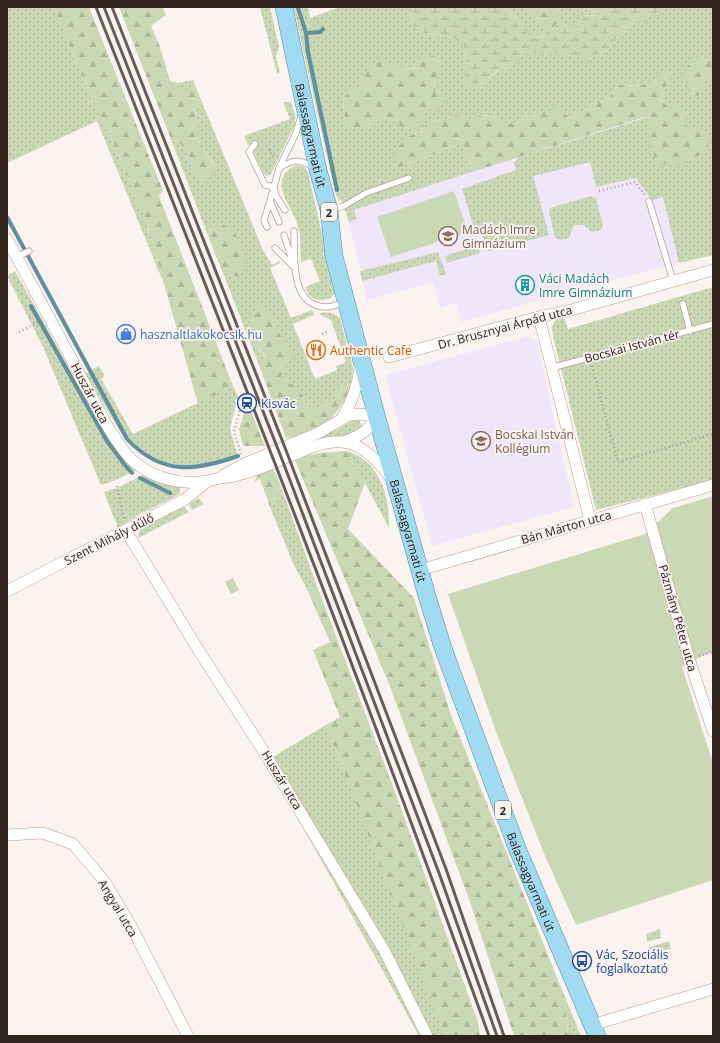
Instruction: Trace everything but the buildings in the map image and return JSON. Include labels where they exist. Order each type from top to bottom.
[{"type":"main road","name":"Balassagyarmati út","points":[[284,7],[318,170],[329,210],[334,256],[395,483],[443,648],[518,848],[595,1031]]},
{"type":"street","name":"Huszár utca","points":[[7,239],[20,256],[108,427],[121,448],[131,459],[143,468],[164,478],[184,482],[208,481],[238,476],[313,447],[334,442],[343,442],[356,438],[373,424],[377,418],[355,413],[348,415],[322,432],[244,464],[220,478]]},
{"type":"street","name":"Dr. Brusznyai Árpád utca","points":[[389,358],[539,317],[564,312],[713,270]]},
{"type":"street","points":[[539,317],[590,520]]},
{"type":"street","name":"Huszár utca","points":[[342,418],[348,409],[356,390],[359,378],[361,354]]},
{"type":"street","name":"Huszár utca","points":[[343,442],[358,447],[368,453],[381,465],[395,483]]},
{"type":"street","name":"Szent Mihály dűlő","points":[[7,591],[184,500],[208,481]]},
{"type":"street","name":"Bán Márton utca","points":[[420,570],[713,485]]},
{"type":"street","name":"Pázmány Péter utca","points":[[645,504],[689,659],[713,731]]},
{"type":"street","name":"Huszár utca","points":[[126,531],[199,651],[261,747],[384,950],[427,1036]]},
{"type":"street","name":"Angyal utca","points":[[7,835],[43,834],[73,844],[105,882],[131,926],[188,1036]]},
{"type":"street","points":[[595,1031],[713,989]]},
{"type":"lane","points":[[267,227],[264,220],[279,168],[296,133],[304,100]]},
{"type":"lane","points":[[255,144],[249,152],[265,185],[274,187]]},
{"type":"lane","points":[[279,168],[290,161],[298,160],[318,170]]},
{"type":"lane","points":[[329,210],[344,206],[366,193],[409,178]]},
{"type":"lane","points":[[274,187],[276,196],[285,210]]},
{"type":"lane","points":[[270,201],[279,222]]},
{"type":"lane","points":[[648,201],[673,281]]},
{"type":"lane","points":[[294,231],[296,281],[306,299],[315,305],[327,307],[346,302]]},
{"type":"lane","points":[[284,235],[295,268]]},
{"type":"lane","points":[[275,248],[295,268]]},
{"type":"lane","points":[[20,256],[29,251]]},
{"type":"lane","points":[[683,304],[690,331]]},
{"type":"lane","name":"Bocskai István tér","points":[[551,368],[713,324]]},
{"type":"path","points":[[599,191],[635,182],[648,201]]},
{"type":"path","points":[[19,332],[36,323]]},
{"type":"path","points":[[322,334],[327,332]]},
{"type":"path","points":[[589,358],[618,462],[713,434]]},
{"type":"path","points":[[241,405],[234,432],[242,460]]},
{"type":"path","points":[[116,486],[124,516]]},
{"type":"shaded area","points":[[645,117],[679,263],[461,322],[456,303],[440,308],[433,283],[367,300],[349,222],[357,219],[354,210]]},
{"type":"shaded area","name":"Bocskai István Kollégium","points":[[528,336],[537,341],[574,507],[432,546],[385,375]]},
{"type":"green space","points":[[7,7],[54,7],[90,96],[109,132],[146,220],[164,284],[97,121],[7,163]]},
{"type":"green space","points":[[54,7],[89,7],[163,191],[159,196],[233,386],[198,404],[146,220],[109,132],[90,96]]},
{"type":"green space","points":[[119,7],[163,7],[166,15],[151,26],[160,47],[170,81],[178,83],[182,92],[196,88],[202,102],[194,109],[197,117],[196,137],[215,167],[211,178],[202,181],[193,174],[190,160],[184,149],[178,141],[172,142]]},
{"type":"green space","points":[[260,7],[270,7],[279,47],[276,56],[280,72],[277,74]]},
{"type":"green space","points":[[295,7],[308,7],[310,18],[340,7],[415,7],[413,9],[417,32],[453,37],[465,48],[466,66],[463,83],[470,91],[485,82],[499,69],[508,68],[522,52],[551,52],[587,59],[606,51],[621,32],[638,20],[661,11],[666,7],[713,7],[713,69],[691,86],[693,96],[699,96],[703,82],[713,77],[713,255],[679,263],[663,197],[652,200],[636,178],[596,187],[590,162],[533,176],[549,235],[488,251],[480,230],[475,231],[462,189],[516,170],[514,163],[519,157],[681,107],[666,105],[661,100],[669,77],[645,85],[619,85],[610,97],[570,118],[531,115],[519,122],[507,124],[494,117],[482,115],[471,119],[456,116],[430,121],[420,131],[410,136],[398,168],[462,143],[472,172],[354,210],[357,219],[349,222],[342,201],[338,199],[335,192],[294,9]],"holes":[[[423,59],[443,61],[432,90],[428,110],[414,127],[405,130],[397,122],[383,118],[372,126],[344,113],[343,99],[351,88],[359,88],[389,62],[400,70],[417,67]]]},
{"type":"green space","points":[[415,7],[505,7],[522,25],[528,36],[537,38],[551,30],[559,22],[567,27],[576,26],[585,16],[604,15],[611,7],[666,7],[661,11],[638,20],[621,32],[606,51],[587,59],[551,52],[522,52],[516,62],[508,68],[498,69],[485,82],[470,91],[463,83],[466,66],[465,48],[453,37],[418,32],[408,21]]},
{"type":"green space","points":[[505,7],[523,7],[541,26],[551,30],[537,38],[528,36],[522,25]]},
{"type":"green space","points":[[523,7],[557,7],[559,22],[551,30],[541,26]]},
{"type":"green space","points":[[557,7],[570,7],[580,10],[591,9],[604,15],[585,16],[576,26],[567,27],[559,22]]},
{"type":"green space","points":[[570,7],[611,7],[604,15],[591,9],[580,10]]},
{"type":"green space","points":[[431,55],[443,61],[432,90],[448,97],[438,109],[428,110],[415,127],[405,130],[396,122],[383,118],[372,126],[359,131],[346,128],[343,99],[351,88],[359,88],[369,67],[379,59],[389,62],[400,70],[417,67],[423,59]]},
{"type":"green space","points":[[704,56],[711,66],[713,77],[703,82],[699,96],[693,96],[691,86],[681,78],[689,64]]},
{"type":"green space","points":[[667,72],[669,77],[661,100],[666,105],[682,106],[687,112],[683,124],[688,130],[701,129],[709,135],[707,149],[692,161],[677,165],[656,163],[645,117],[472,172],[462,143],[398,168],[394,160],[399,146],[410,136],[420,131],[430,121],[456,116],[471,119],[482,115],[494,117],[507,124],[519,122],[531,115],[557,108],[570,118],[610,97],[619,85],[639,85],[650,83]]},
{"type":"green space","points":[[193,80],[196,88],[182,93],[178,83]]},
{"type":"green space","points":[[202,102],[263,250],[272,265],[280,261],[280,263],[270,268],[291,318],[312,310],[314,315],[293,324],[315,379],[337,370],[336,366],[346,362],[331,320],[319,314],[327,312],[340,318],[353,368],[351,385],[343,387],[334,399],[324,406],[314,409],[305,402],[300,389],[281,378],[283,367],[291,354],[277,329],[269,309],[252,337],[266,359],[260,368],[223,273],[238,277],[212,229],[208,236],[172,142],[178,141],[187,152],[193,174],[202,181],[215,166],[196,137],[195,126],[197,117],[194,109]]},
{"type":"green space","points":[[283,102],[291,102],[295,115],[295,124],[271,174],[267,176],[264,174],[244,136],[290,119]]},
{"type":"green space","points":[[297,165],[304,167],[308,172],[335,292],[331,298],[324,300],[310,296],[305,287],[320,281],[311,259],[301,262],[299,230],[284,195],[282,186],[282,178],[287,171]]},
{"type":"green space","points":[[454,191],[468,232],[391,257],[377,217]]},
{"type":"green space","points":[[591,196],[596,198],[603,225],[601,230],[592,232],[584,225],[576,225],[573,227],[569,238],[560,240],[555,237],[549,212],[550,208]]},
{"type":"green space","points":[[222,224],[235,232],[244,254],[244,270],[238,277],[223,273],[208,236],[212,229]]},
{"type":"green space","points":[[478,245],[480,253],[447,263],[445,256]]},
{"type":"green space","points":[[438,252],[446,274],[440,276],[436,261],[362,281],[360,271]]},
{"type":"green space","points":[[15,271],[102,430],[118,452],[137,470],[101,485],[43,347],[7,276]]},
{"type":"green space","points":[[713,287],[713,480],[596,510],[553,336],[552,326],[556,320],[564,318],[568,329]]},
{"type":"green space","points":[[258,304],[269,309],[277,329],[292,354],[283,367],[281,378],[300,389],[305,402],[314,409],[324,406],[337,395],[343,387],[351,385],[346,399],[331,419],[306,435],[286,438],[260,368],[266,358],[252,337],[249,318]]},
{"type":"green space","points":[[99,366],[105,376],[101,379],[133,434],[233,386],[239,398],[235,400],[236,404],[230,429],[238,456],[204,467],[180,468],[162,464],[125,439],[85,374]]},
{"type":"green space","points":[[249,406],[265,446],[243,446],[239,429],[246,407]]},
{"type":"green space","points":[[354,420],[360,421],[362,426],[355,434],[331,438],[290,449],[336,430]]},
{"type":"green space","points":[[346,451],[367,462],[381,481],[385,492],[389,516],[389,528],[365,483]]},
{"type":"green space","points":[[346,451],[365,483],[348,529],[414,598],[451,715],[565,997],[568,1036],[514,1036],[469,899],[389,684],[294,458],[320,453]]},
{"type":"green space","points":[[271,468],[275,472],[280,484],[275,499],[270,507],[260,479],[254,482],[257,476]]},
{"type":"green space","points":[[145,474],[177,485],[180,489],[180,493],[175,497],[140,514],[118,528],[104,492],[117,488]]},
{"type":"green space","points":[[280,484],[317,586],[307,589],[293,563],[270,507],[275,499]]},
{"type":"green space","points":[[713,496],[713,652],[704,655],[682,667],[713,763],[713,880],[576,925],[545,856],[496,732],[448,594],[645,534],[673,508]]},
{"type":"green space","points":[[199,498],[204,504],[192,510],[189,506],[190,503]]},
{"type":"green space","points":[[183,505],[189,512],[138,538],[139,531],[146,524],[162,515],[172,512]]},
{"type":"green space","points":[[233,578],[239,590],[231,594],[225,582]]},
{"type":"green space","points":[[317,586],[395,792],[478,1022],[480,1036],[445,1036],[326,725],[340,717],[313,650],[330,642],[307,589]]},
{"type":"green space","points":[[326,725],[445,1036],[419,1036],[266,761]]},
{"type":"green space","points":[[660,929],[661,938],[647,942],[646,934]]},
{"type":"green space","points":[[669,941],[671,949],[648,953],[647,948]]},
{"type":"green space","points":[[565,997],[581,1036],[568,1036]]},
{"type":"waterway","points":[[298,8],[306,33],[308,52],[337,190]]},
{"type":"waterway","points":[[306,33],[320,32],[323,29]]},
{"type":"waterway","points":[[7,217],[127,439],[140,451],[166,465],[193,467],[207,465],[238,456]]},
{"type":"waterway","points":[[31,306],[107,441],[132,473]]},
{"type":"waterway","points":[[140,478],[170,493]]},
{"type":"railway","points":[[96,7],[346,648],[489,1036]]},
{"type":"railway","points":[[104,7],[283,462],[439,873],[497,1036]]},
{"type":"railway","points":[[112,7],[282,440],[446,869],[504,1036]]},
{"type":"place","name":"Madách Imre Gimnázium","points":[[448,236]]},
{"type":"place","name":"Váci Madách Imre Gimnázium","points":[[525,285]]},
{"type":"place","name":"hasznaltlakokocsik.hu","points":[[126,334]]},
{"type":"place","name":"Authentic Cafe","points":[[316,350]]},
{"type":"place","name":"Kisvác","points":[[247,403]]},
{"type":"place","name":"Bocskai István Kollégium","points":[[481,441]]},
{"type":"place","name":"Vác, Szociális foglalkoztató","points":[[582,961]]}]
